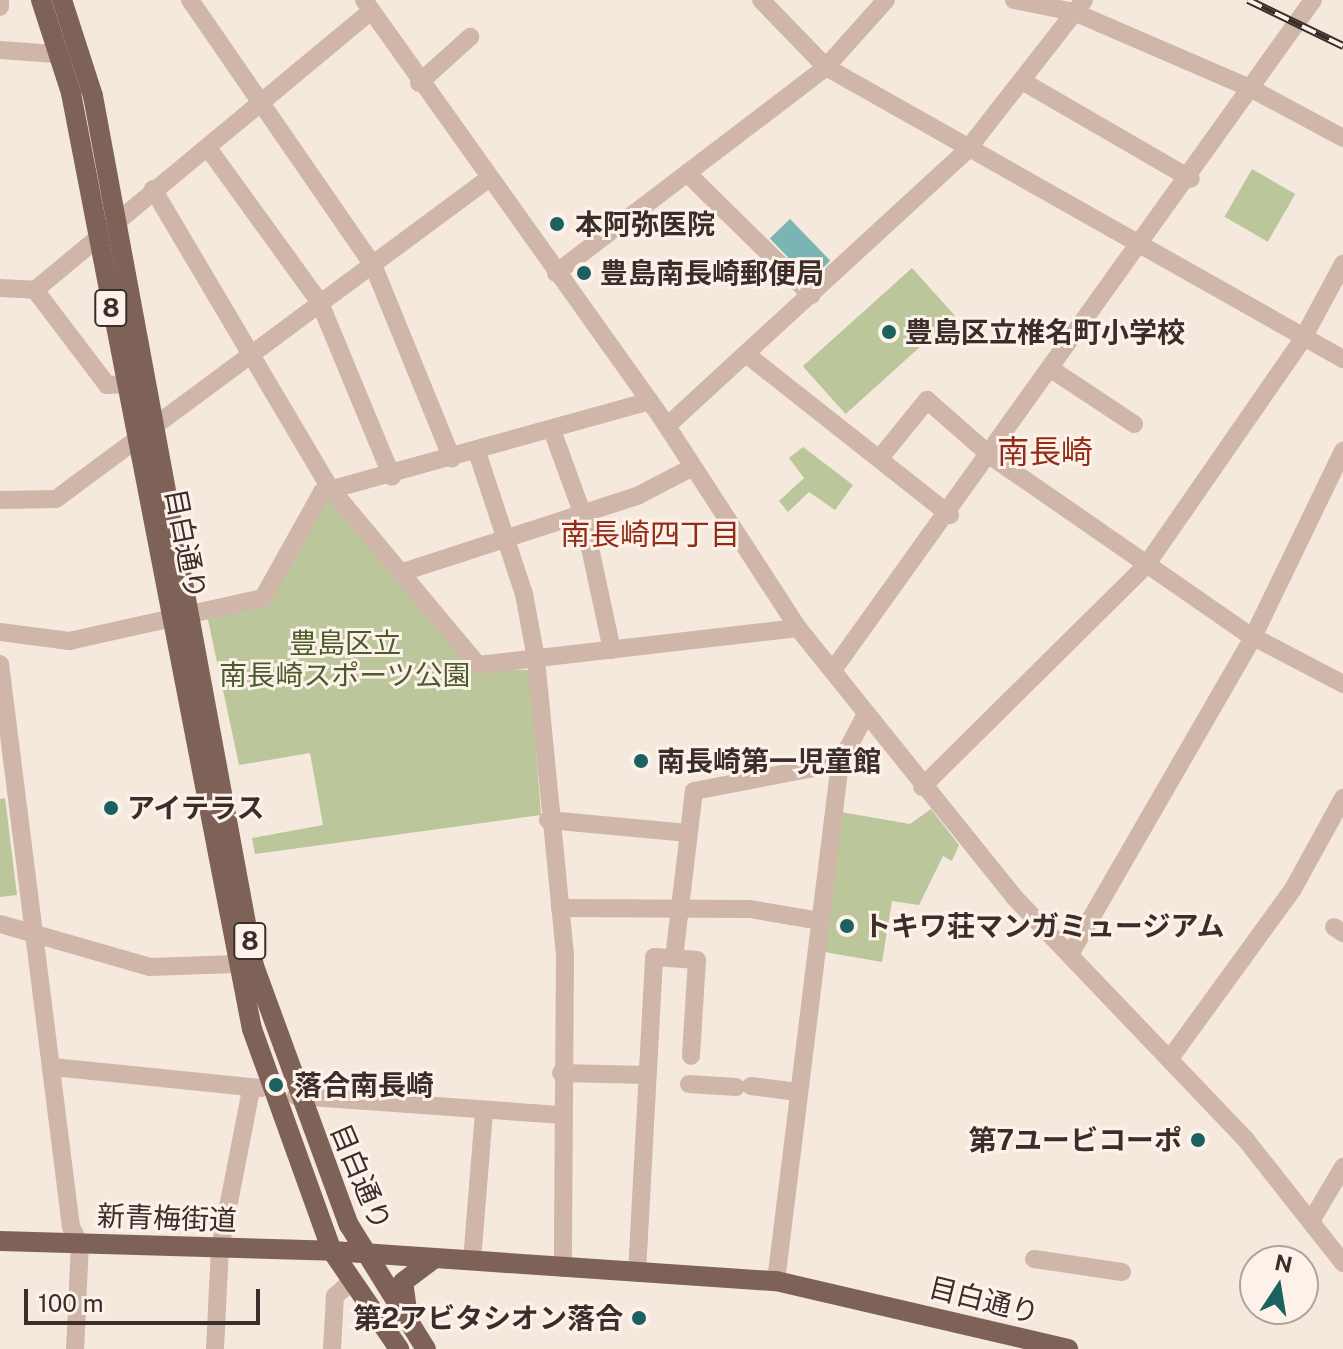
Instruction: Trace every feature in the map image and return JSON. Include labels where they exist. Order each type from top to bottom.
[{"type":"main road","name":"目白通り","points":[[41,0],[61,55],[126,384],[146,435]]},
{"type":"main road","name":"目白通り","points":[[62,0],[82,56],[115,225],[146,435],[180,617],[254,966],[296,1096],[362,1252]]},
{"type":"main road","name":"目白通り","points":[[180,617],[236,964],[260,1088],[332,1251],[776,1281],[1068,1349]]},
{"type":"main road","name":"新青梅街道","points":[[0,1241],[332,1251]]},
{"type":"main road","name":"8","points":[[332,1251],[350,1283],[399,1349]]},
{"type":"main road","name":"8","points":[[362,1252],[423,1347]]},
{"type":"main road","name":"8","points":[[423,1347],[401,1288],[416,1267],[442,1258]]},
{"type":"street","points":[[0,0],[0,7]]},
{"type":"street","points":[[190,0],[373,265],[452,459]]},
{"type":"street","points":[[761,0],[826,67],[967,150],[1343,359]]},
{"type":"street","points":[[556,273],[826,67],[886,0]]},
{"type":"street","points":[[1014,0],[1079,6],[1254,90],[1343,138]]},
{"type":"street","points":[[0,288],[35,290],[98,240],[153,189],[208,148],[371,5],[419,83],[650,401],[798,628],[922,787],[1015,898],[1072,951],[1171,1057],[1343,1263]]},
{"type":"street","points":[[667,426],[967,150],[1079,6]]},
{"type":"street","points":[[833,670],[1054,371],[1309,8]]},
{"type":"street","points":[[419,83],[470,37]]},
{"type":"street","points":[[0,50],[82,56]]},
{"type":"street","points":[[1022,81],[1191,179]]},
{"type":"street","points":[[208,148],[320,303],[392,477]]},
{"type":"street","points":[[688,174],[811,295]]},
{"type":"street","points":[[0,500],[56,499],[488,179]]},
{"type":"street","points":[[153,189],[330,488],[379,551],[406,571],[478,665],[798,628]]},
{"type":"street","points":[[922,787],[1147,564],[1304,336],[1343,264]]},
{"type":"street","points":[[35,290],[107,385],[126,384]]},
{"type":"street","points":[[746,354],[950,515]]},
{"type":"street","points":[[1054,371],[1134,424]]},
{"type":"street","points":[[880,458],[927,400],[992,457],[1253,637],[1343,684]]},
{"type":"street","points":[[0,632],[69,641],[263,598],[286,548],[330,488],[392,477],[650,401]]},
{"type":"street","points":[[552,430],[583,515],[612,650]]},
{"type":"street","points":[[1072,951],[1253,637],[1343,451]]},
{"type":"street","points":[[477,452],[508,539],[536,659],[548,820],[560,908],[559,1115],[563,1268]]},
{"type":"street","points":[[406,571],[583,515],[693,467]]},
{"type":"street","points":[[0,664],[37,933],[71,1227],[80,1244],[75,1349]]},
{"type":"street","points":[[776,1281],[840,763],[866,714]]},
{"type":"street","points":[[674,958],[688,833],[700,786],[759,784],[840,763]]},
{"type":"street","points":[[1171,1057],[1293,889],[1343,798]]},
{"type":"street","points":[[548,820],[688,833]]},
{"type":"street","points":[[560,908],[750,909],[821,921]]},
{"type":"street","points":[[0,924],[150,967],[236,964]]},
{"type":"street","points":[[637,1273],[654,957],[697,960],[691,1056]]},
{"type":"street","points":[[53,1067],[260,1088],[220,1248],[215,1349]]},
{"type":"street","points":[[561,1073],[647,1075]]},
{"type":"street","points":[[689,1084],[798,1092]]},
{"type":"street","points":[[296,1096],[484,1112],[559,1115]]},
{"type":"street","points":[[472,1261],[484,1112]]},
{"type":"street","points":[[1311,1221],[1343,1167]]},
{"type":"street","points":[[1034,1259],[1122,1272]]},
{"type":"street","points":[[332,1349],[335,1296],[350,1283]]},
{"type":"green space","points":[[1252,169],[1295,194],[1268,242],[1224,217]]},
{"type":"green space","points":[[912,268],[955,316],[846,414],[803,366]]},
{"type":"green space","points":[[803,447],[853,485],[835,510],[809,492],[788,512],[779,501],[804,478],[789,458]]},
{"type":"green space","name":"豊島区立 南長崎スポーツ公園","points":[[326,495],[474,668],[530,670],[541,815],[255,854],[252,838],[323,825],[310,753],[239,765],[207,615],[266,601]]},
{"type":"green space","points":[[5,798],[17,895],[0,897],[0,799]]},
{"type":"green space","points":[[931,809],[959,845],[952,861],[943,856],[919,905],[892,901],[882,962],[819,951],[841,812],[910,824]]},
{"type":"water","points":[[790,219],[830,261],[810,280],[770,238]]},
{"type":"railway","points":[[1248,0],[1343,46]]},
{"type":"place","name":"本阿弥医院","points":[[557,224]]},
{"type":"place","name":"豊島南長崎郵便局","points":[[584,273]]},
{"type":"place","name":"豊島区立椎名町小学校","points":[[889,332]]},
{"type":"place","name":"南長崎第一児童館","points":[[641,761]]},
{"type":"place","name":"アイテラス","points":[[111,808]]},
{"type":"place","name":"トキワ荘マンガミュージアム","points":[[847,926]]},
{"type":"place","name":"落合南長崎","points":[[276,1085]]},
{"type":"place","name":"第7ユービコーポ","points":[[1198,1140]]},
{"type":"place","name":"第2アビタシオン落合","points":[[639,1318]]},
{"type":"district","name":"南長崎","points":[[1045,452]]},
{"type":"district","name":"南長崎四丁目","points":[[650,534]]}]
